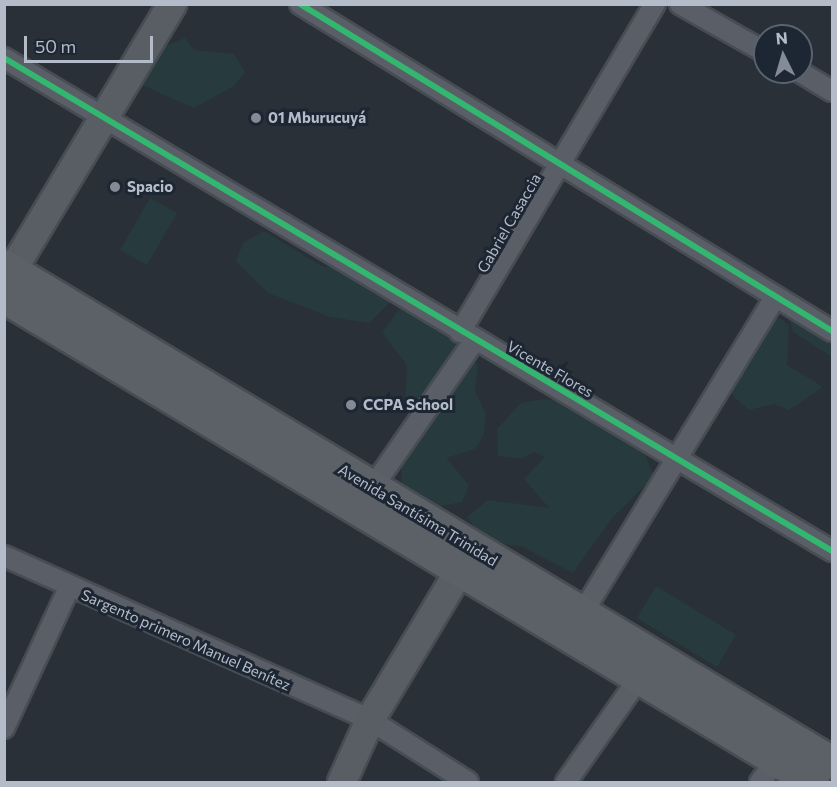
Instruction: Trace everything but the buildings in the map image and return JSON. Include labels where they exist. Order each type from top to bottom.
[{"type":"main road","name":"Avenida Santísima Trinidad","points":[[6,279],[372,488],[467,559],[639,678],[768,772],[813,783]]},
{"type":"main road","name":"Avenida Santísima Trinidad","points":[[6,279],[467,559],[583,612],[832,763]]},
{"type":"street","points":[[6,279],[102,116],[172,4]]},
{"type":"street","points":[[300,4],[556,165],[832,331]]},
{"type":"street","name":"Gabriel Casaccia","points":[[372,488],[468,336],[556,165],[655,4]]},
{"type":"street","points":[[680,4],[753,45]]},
{"type":"street","name":"Vicente Flores","points":[[4,58],[468,336],[678,456],[832,551]]},
{"type":"street","points":[[813,79],[832,90]]},
{"type":"street","points":[[583,612],[775,297]]},
{"type":"street","name":"Sargento primero Manuel Benítez","points":[[4,556],[69,588],[370,720]]},
{"type":"street","points":[[342,783],[370,720],[467,559]]},
{"type":"street","points":[[4,728],[69,588]]},
{"type":"street","points":[[566,783],[639,678]]},
{"type":"street","points":[[370,720],[468,783]]},
{"type":"green space","points":[[185,38],[194,50],[234,54],[245,72],[234,86],[194,108],[142,85],[137,70],[146,54]]},
{"type":"green space","points":[[150,198],[177,213],[147,265],[120,250]]},
{"type":"green space","points":[[264,231],[323,267],[373,264],[388,278],[395,297],[369,323],[330,317],[268,293],[236,261],[243,243]]},
{"type":"green space","points":[[804,300],[832,323],[832,357],[793,332],[787,313]]},
{"type":"green space","points":[[400,308],[420,310],[454,328],[460,356],[478,364],[475,391],[486,414],[484,434],[475,449],[446,458],[469,485],[462,502],[436,507],[402,484],[401,463],[419,432],[405,404],[407,365],[382,333]]},
{"type":"green space","points":[[780,318],[789,326],[787,365],[823,387],[789,410],[774,404],[749,410],[734,397],[725,376],[762,321]]},
{"type":"green space","points":[[543,399],[575,403],[642,448],[654,476],[611,519],[573,573],[521,546],[500,544],[479,533],[467,517],[488,500],[549,508],[524,479],[545,457],[534,452],[520,459],[498,456],[497,429],[521,403]]},
{"type":"green space","points":[[656,586],[736,635],[717,667],[637,618]]},
{"type":"cycle path","points":[[300,4],[832,331]]},
{"type":"cycle path","points":[[4,58],[832,551]]},
{"type":"place","name":"01 Mburucuyá","points":[[256,118]]},
{"type":"place","name":"Spacio","points":[[115,187]]},
{"type":"place","name":"CCPA School","points":[[351,405]]}]
